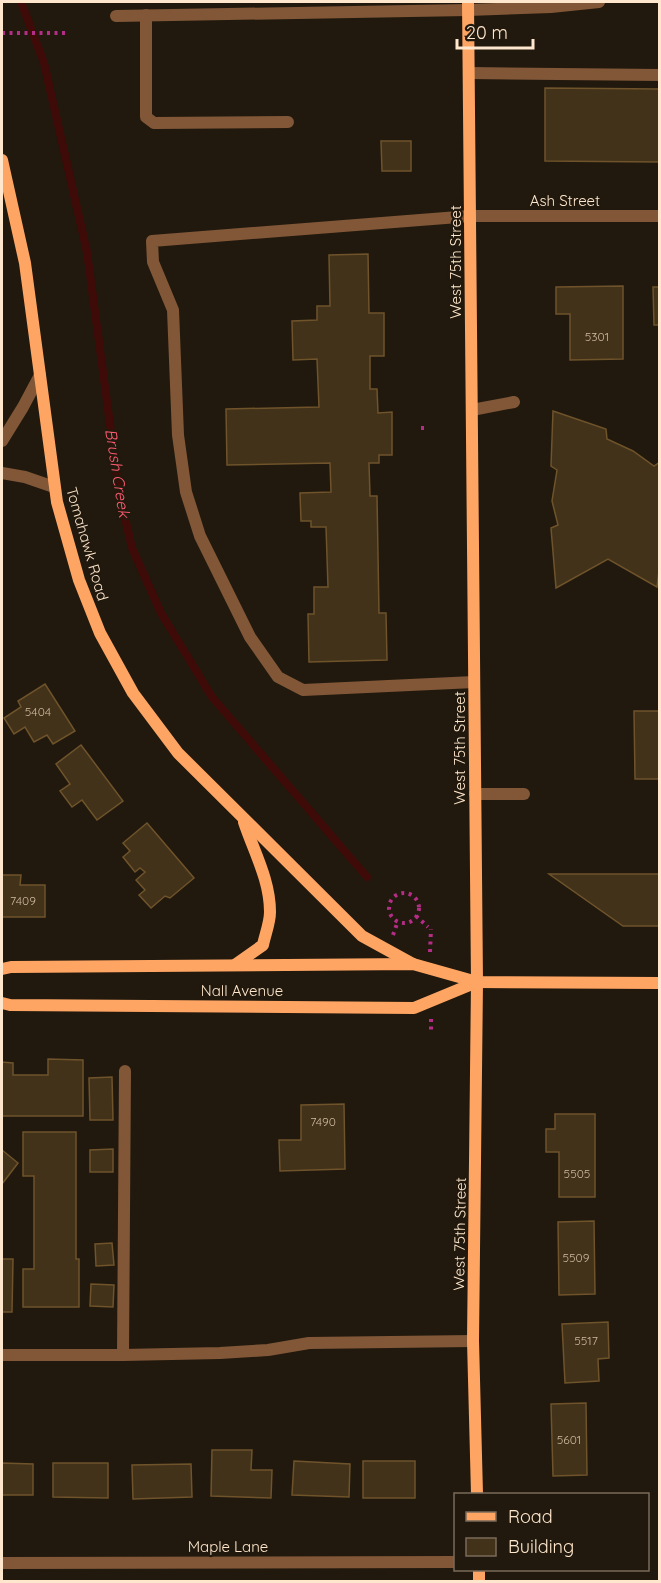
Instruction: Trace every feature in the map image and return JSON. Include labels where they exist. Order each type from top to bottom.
[{"type":"main road","name":"West 75th Street","points":[[468,6],[477,982],[473,1341],[477,1493]]},
{"type":"main road","name":"Tomahawk Road","points":[[2,160],[25,263],[57,502],[84,594],[100,633],[133,693],[178,753],[362,936],[413,964]]},
{"type":"main road","name":"Tomahawk Road","points":[[234,965],[263,945],[270,913],[261,864],[251,844],[243,818]]},
{"type":"main road","name":"Nall Avenue","points":[[2,969],[11,967],[413,964],[477,982],[660,983]]},
{"type":"main road","name":"Nall Avenue","points":[[2,1003],[10,1005],[414,1008],[477,982]]},
{"type":"street","points":[[116,16],[599,2]]},
{"type":"street","points":[[146,15],[146,117],[154,123],[288,122]]},
{"type":"street","points":[[469,73],[660,75]]},
{"type":"street","name":"Ash Street","points":[[474,682],[303,690],[278,677],[245,628],[200,536],[186,492],[178,435],[173,310],[153,262],[152,241],[471,216],[660,216]]},
{"type":"street","points":[[2,441],[40,375]]},
{"type":"street","points":[[472,410],[514,402]]},
{"type":"street","points":[[2,473],[25,477],[54,487]]},
{"type":"street","points":[[475,794],[524,794]]},
{"type":"street","points":[[123,1355],[125,1071]]},
{"type":"street","points":[[2,1355],[232,1353],[309,1343],[473,1341]]},
{"type":"street","name":"Maple Lane","points":[[2,1563],[454,1562]]},
{"type":"path","points":[[2,33],[65,33]]},
{"type":"path","points":[[407,893],[415,898],[418,907],[416,916],[408,922],[398,921],[390,915],[391,900],[398,894],[407,893]]},
{"type":"path","points":[[416,916],[429,927]]},
{"type":"path","points":[[392,938],[398,921]]},
{"type":"building","points":[[545,88],[660,89],[660,162],[545,161]]},
{"type":"building","points":[[381,141],[411,141],[411,171],[382,171]]},
{"type":"building","points":[[368,254],[369,313],[384,313],[384,356],[370,356],[370,389],[377,389],[378,413],[392,412],[392,455],[379,455],[379,463],[369,463],[370,496],[377,496],[379,613],[386,613],[387,660],[309,662],[308,614],[314,614],[314,587],[328,587],[326,527],[311,527],[311,521],[301,521],[300,493],[331,492],[330,463],[227,465],[226,409],[319,407],[317,359],[293,360],[292,321],[317,320],[317,306],[330,306],[329,255]]},
{"type":"building","points":[[623,286],[623,359],[570,360],[570,314],[556,314],[556,287]]},
{"type":"building","points":[[653,287],[660,287],[660,325],[654,325]]},
{"type":"building","points":[[553,411],[606,429],[607,439],[633,451],[654,466],[660,462],[660,562],[657,587],[608,559],[556,588],[551,528],[558,525],[552,501],[557,470],[551,466]]},
{"type":"building","points":[[45,684],[75,731],[53,744],[47,735],[34,742],[25,727],[14,734],[4,718],[21,707],[18,701]]},
{"type":"building","points":[[634,711],[660,711],[660,779],[635,779]]},
{"type":"building","points":[[81,745],[123,801],[97,820],[82,800],[72,807],[60,791],[70,784],[56,764]]},
{"type":"building","points":[[147,823],[194,878],[170,898],[165,896],[151,908],[139,895],[145,890],[136,880],[145,872],[140,868],[135,872],[123,857],[130,851],[123,843]]},
{"type":"building","points":[[549,874],[660,874],[660,926],[623,926]]},
{"type":"building","points":[[2,875],[21,875],[20,885],[45,885],[45,917],[2,917]]},
{"type":"building","points":[[48,1059],[83,1060],[83,1116],[2,1116],[2,1062],[13,1063],[13,1075],[48,1075]]},
{"type":"building","points":[[112,1077],[113,1120],[90,1120],[89,1078]]},
{"type":"building","points":[[344,1104],[345,1169],[280,1171],[279,1140],[301,1140],[301,1105]]},
{"type":"building","points":[[555,1114],[595,1114],[595,1197],[559,1197],[559,1152],[546,1152],[546,1129],[555,1129]]},
{"type":"building","points":[[23,1132],[76,1132],[76,1259],[79,1259],[79,1307],[23,1307],[23,1269],[34,1269],[34,1176],[23,1176]]},
{"type":"building","points":[[113,1149],[113,1172],[90,1172],[90,1150]]},
{"type":"building","points":[[2,1150],[18,1163],[2,1184]]},
{"type":"building","points":[[594,1221],[595,1294],[559,1295],[558,1222]]},
{"type":"building","points":[[112,1243],[114,1265],[96,1266],[95,1244]]},
{"type":"building","points":[[2,1259],[13,1259],[12,1312],[2,1312]]},
{"type":"building","points":[[91,1284],[114,1285],[113,1307],[90,1306]]},
{"type":"building","points":[[608,1322],[609,1358],[598,1359],[599,1381],[565,1383],[562,1324]]},
{"type":"building","points":[[586,1403],[587,1475],[553,1476],[551,1404]]},
{"type":"building","points":[[212,1450],[252,1450],[251,1470],[272,1470],[271,1498],[211,1496]]},
{"type":"building","points":[[294,1461],[350,1464],[349,1497],[292,1495]]},
{"type":"building","points":[[363,1461],[415,1461],[415,1498],[363,1498]]},
{"type":"building","points":[[2,1463],[33,1464],[33,1495],[2,1495]]},
{"type":"building","points":[[53,1463],[108,1463],[108,1498],[53,1497]]},
{"type":"building","points":[[191,1464],[192,1497],[133,1499],[132,1465]]},
{"type":"waterway","name":"Brush Creek","points":[[21,2],[44,63],[87,252],[119,492],[132,548],[161,613],[212,697],[367,877]]}]
